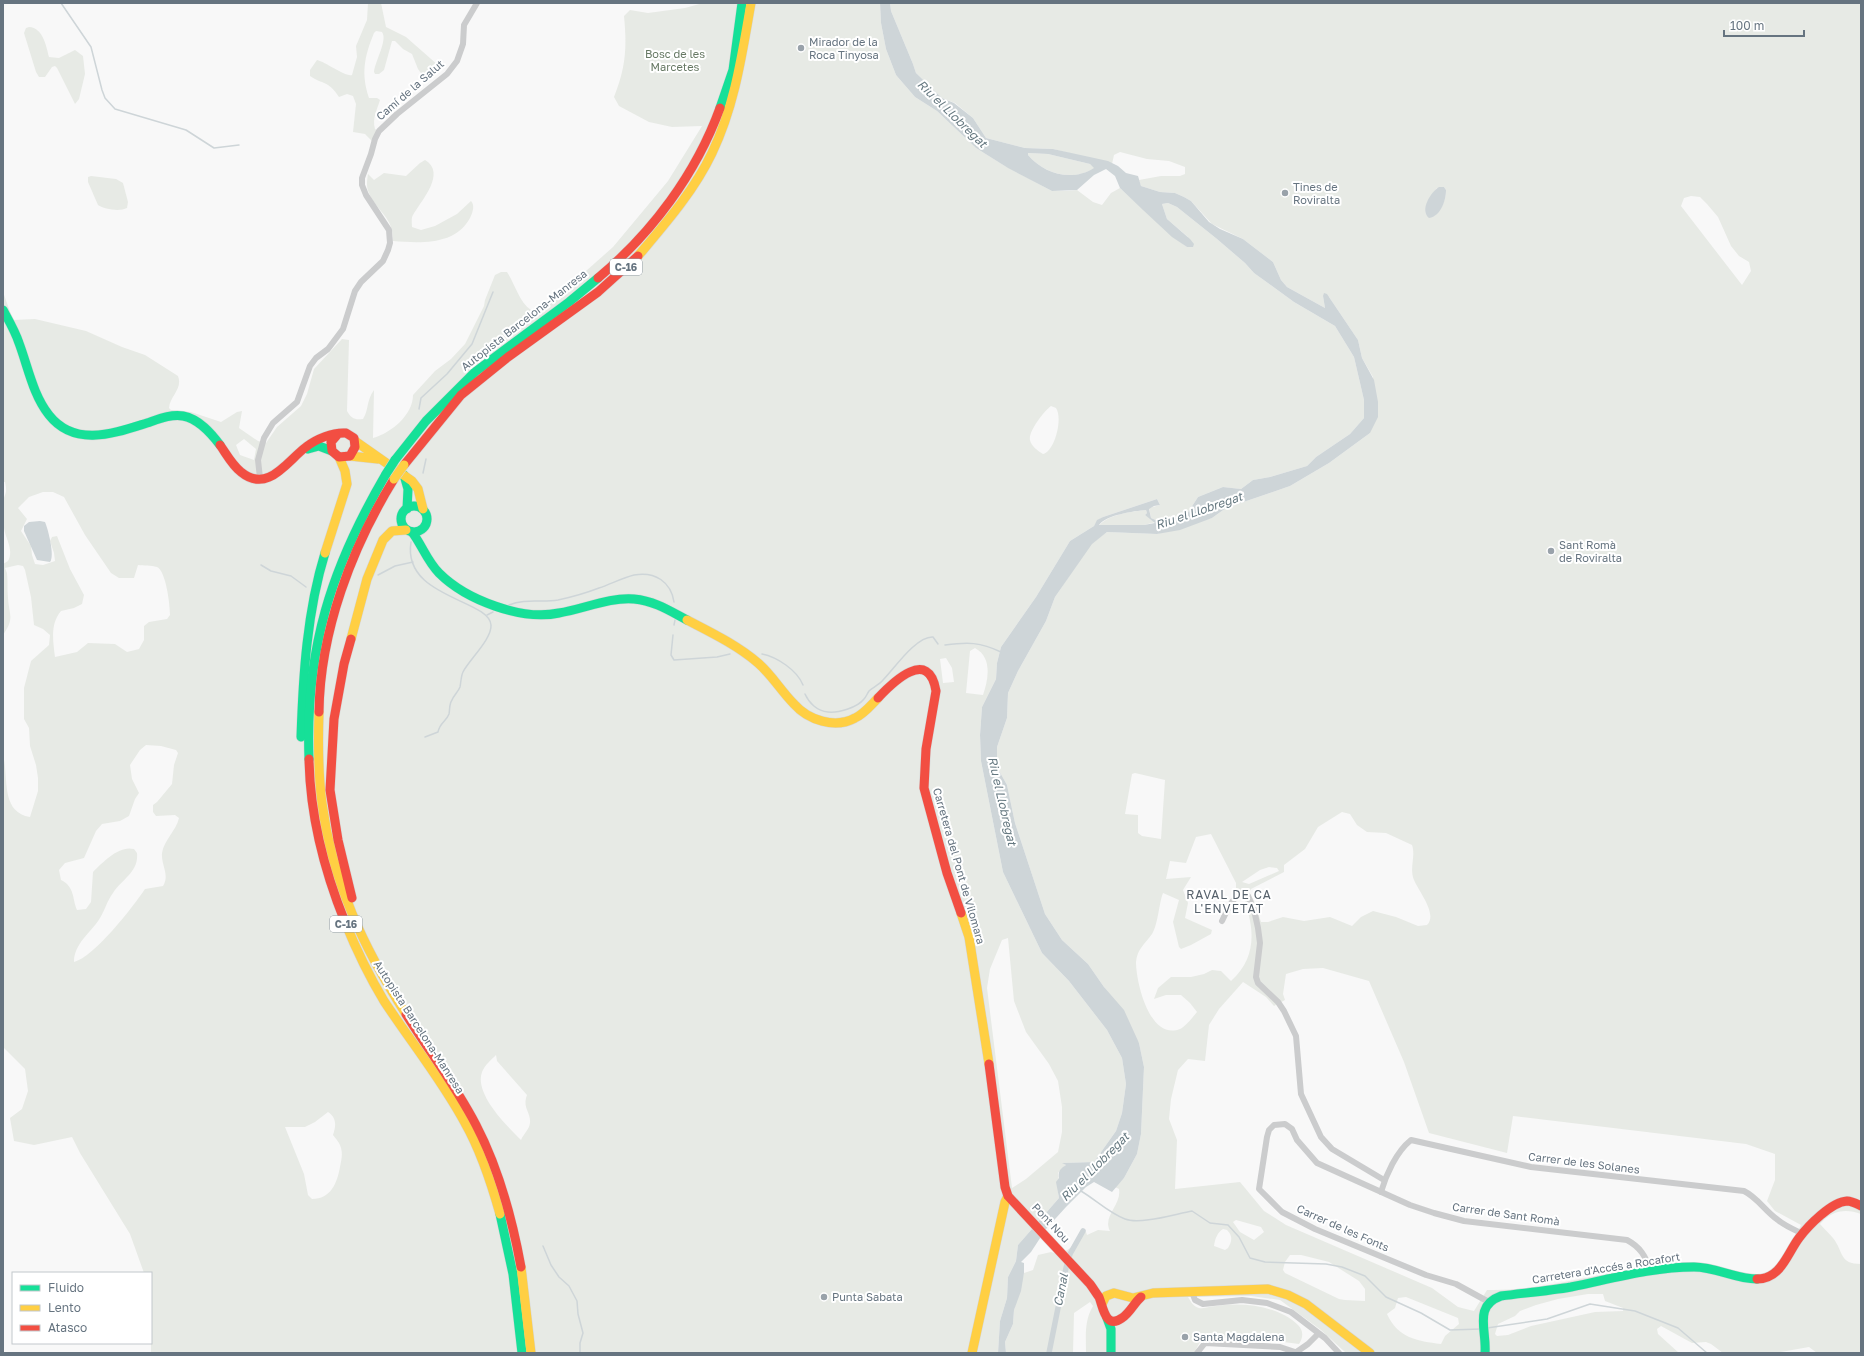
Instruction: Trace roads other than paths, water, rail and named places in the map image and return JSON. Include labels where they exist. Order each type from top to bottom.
[{"type":"main road","name":"Autopista Barcelona-Manresa","points":[[532,1353],[526,1295],[516,1242],[499,1179],[488,1147],[464,1101],[385,980],[360,933],[345,897],[325,825],[319,778],[317,735],[324,658],[339,595],[348,569],[390,476],[395,460],[426,421],[475,372],[569,302],[612,266],[653,224],[688,175],[713,126],[733,70],[742,3]]},
{"type":"main road","name":"Autopista Barcelona-Manresa","points":[[522,1353],[518,1306],[506,1239],[490,1180],[477,1147],[462,1117],[372,979],[335,899],[319,841],[310,778],[308,726],[312,676],[317,643],[326,606],[340,564],[361,517],[390,476],[404,465],[461,395],[508,357],[598,292],[638,256],[683,201],[712,152],[728,114],[740,75],[751,3]]},
{"type":"main road","points":[[3,310],[19,342],[36,393],[45,411],[57,424],[73,433],[89,436],[106,434],[171,416],[188,417],[202,424],[217,440],[239,471],[247,476],[260,478],[274,475],[284,469],[302,450],[321,438],[337,434],[348,434],[355,441],[412,481],[418,490],[423,509],[428,518],[425,528],[419,532],[392,531],[383,540],[367,579],[344,664],[334,719],[330,790],[338,840],[360,933]]},
{"type":"main road","points":[[335,899],[327,885],[314,843],[303,771],[300,724],[303,676],[318,576],[346,484],[345,471],[331,442],[337,434]]},
{"type":"main road","points":[[350,456],[355,449],[355,441]]},
{"type":"main road","points":[[302,450],[319,446],[336,454],[381,460]]},
{"type":"main road","points":[[404,475],[408,490],[406,509],[401,519],[409,531]]},
{"type":"main road","points":[[406,509],[415,506],[423,509]]},
{"type":"main road","name":"Carretera del Pont de Vilomara","points":[[425,528],[425,550],[428,559],[439,573],[452,584],[484,601],[519,613],[543,616],[624,598],[648,601],[664,607],[729,643],[751,658],[780,685],[793,704],[804,714],[825,722],[841,722],[855,719],[865,712],[898,678],[908,670],[921,669],[931,676],[936,686],[926,749],[924,788],[947,873],[969,937],[984,1028],[1003,1179],[1010,1197]]},
{"type":"main road","name":"Carretera del Pont de Vilomara","points":[[409,531],[425,550]]},
{"type":"main road","points":[[972,1353],[1004,1202],[1010,1197]]},
{"type":"main road","name":"Pont Nou","points":[[1010,1197],[1073,1263],[1090,1284],[1102,1304]]},
{"type":"main road","name":"Carretera d'Accés a Rocafort","points":[[1487,1301],[1501,1296],[1562,1288],[1650,1271],[1698,1266],[1752,1279],[1767,1278],[1783,1266],[1803,1234],[1817,1219],[1834,1205],[1846,1201],[1861,1206]]},
{"type":"main road","points":[[1090,1284],[1110,1294],[1118,1294],[1124,1297],[1128,1302],[1128,1309],[1125,1316],[1119,1320],[1113,1329],[1111,1353]]},
{"type":"main road","points":[[1124,1297],[1141,1297],[1153,1293],[1268,1289],[1283,1292],[1294,1296],[1314,1309],[1338,1330],[1370,1353]]},
{"type":"main road","points":[[1110,1294],[1104,1299],[1102,1304],[1102,1312],[1107,1318],[1112,1338]]},
{"type":"main road","points":[[1128,1309],[1141,1297]]},
{"type":"main road","points":[[1486,1352],[1484,1315],[1487,1301]]},
{"type":"main road","points":[[1107,1318],[1119,1320]]},
{"type":"street","name":"Camí de la Salut","points":[[260,478],[258,460],[264,438],[274,423],[297,402],[310,366],[316,358],[328,349],[343,329],[355,291],[361,282],[383,261],[388,250],[389,230],[366,195],[362,184],[362,178],[375,139],[379,131],[450,70],[457,61],[463,44],[464,25],[477,3]]},
{"type":"street","points":[[1222,921],[1231,903],[1238,894],[1244,893],[1248,896],[1254,910],[1260,943],[1256,971],[1258,983],[1282,1007],[1296,1036],[1302,1094],[1321,1137],[1332,1149],[1384,1180]]},
{"type":"street","name":"Carrer de Sant Romà","points":[[1274,1125],[1284,1124],[1292,1129],[1297,1140],[1317,1163],[1410,1205],[1464,1221],[1627,1240],[1636,1245],[1644,1253],[1650,1271]]},
{"type":"street","name":"Carrer de les Fonts","points":[[1274,1125],[1269,1130],[1267,1137],[1259,1189],[1282,1212],[1315,1229],[1426,1275],[1456,1284],[1487,1301]]},
{"type":"street","name":"Carrer de les Solanes","points":[[1381,1192],[1384,1180],[1404,1146],[1411,1140],[1531,1167],[1744,1191],[1754,1196],[1762,1207],[1778,1221],[1803,1234]]},
{"type":"street","points":[[1192,1292],[1195,1300],[1203,1304],[1242,1300],[1267,1303],[1292,1312],[1325,1338],[1339,1353]]},
{"type":"street","points":[[1197,1353],[1205,1342],[1280,1347],[1296,1352],[1308,1344],[1318,1334]]},
{"type":"water","name":"Riu el Llobregat","points":[[880,3],[890,3],[891,11],[916,73],[942,98],[954,103],[973,118],[986,138],[1025,148],[1053,149],[1108,161],[1118,166],[1126,173],[1138,176],[1141,186],[1160,192],[1175,193],[1191,201],[1209,222],[1220,229],[1243,239],[1273,262],[1281,280],[1287,287],[1325,308],[1323,296],[1324,293],[1327,294],[1358,340],[1362,358],[1374,380],[1378,402],[1378,417],[1370,433],[1329,463],[1290,486],[1226,508],[1212,518],[1180,530],[1157,534],[1107,532],[1092,544],[1055,597],[1046,621],[1018,671],[1008,693],[1007,718],[997,747],[997,767],[1007,785],[1015,823],[1045,914],[1062,940],[1088,964],[1104,987],[1124,1010],[1139,1043],[1144,1067],[1141,1134],[1137,1154],[1124,1178],[1112,1192],[1094,1182],[1086,1187],[1046,1229],[1031,1252],[1021,1262],[1024,1263],[1024,1273],[1021,1291],[1014,1310],[1013,1324],[1005,1342],[1006,1353],[998,1353],[1000,1321],[1007,1298],[1008,1277],[1016,1261],[1018,1245],[1059,1198],[1056,1182],[1059,1178],[1060,1170],[1066,1165],[1062,1163],[1094,1162],[1116,1131],[1122,1113],[1126,1084],[1122,1058],[1107,1030],[1069,981],[1042,953],[1003,872],[981,761],[980,735],[982,707],[996,679],[997,663],[1001,647],[1036,597],[1070,541],[1094,526],[1097,520],[1157,499],[1160,505],[1149,509],[1151,518],[1160,522],[1187,514],[1198,497],[1223,487],[1241,489],[1253,480],[1270,477],[1307,466],[1316,457],[1350,434],[1364,418],[1364,400],[1354,357],[1335,326],[1294,302],[1254,273],[1245,263],[1217,239],[1177,207],[1168,203],[1162,204],[1167,219],[1190,239],[1194,244],[1193,247],[1187,247],[1172,237],[1120,188],[1115,176],[1106,169],[1094,175],[1077,190],[1052,191],[1008,168],[976,148],[937,111],[915,97],[896,75],[886,49],[881,23]],"holes":[[[1028,153],[1048,154],[1090,164],[1094,168],[1077,175],[1059,174],[1042,167],[1035,162],[1028,155]],[[1146,510],[1147,513],[1145,515],[1155,523],[1144,525],[1099,525],[1114,516]]]},
{"type":"water","points":[[1439,187],[1444,187],[1446,190],[1444,203],[1437,214],[1429,218],[1426,215],[1425,210],[1427,201]]},
{"type":"water","points":[[29,522],[45,522],[49,536],[52,554],[50,562],[37,560],[24,531],[24,526]]},
{"type":"waterway","points":[[61,3],[91,47],[105,98],[115,109],[186,130],[214,148],[239,145]]},
{"type":"waterway","points":[[419,409],[421,398],[447,374],[472,344],[493,292]]},
{"type":"waterway","points":[[423,473],[426,459]]},
{"type":"waterway","points":[[411,542],[412,561],[419,575],[432,586],[487,616],[491,625],[488,637],[463,672],[460,687],[451,702],[448,717],[440,726],[438,732],[425,737]]},
{"type":"waterway","points":[[378,575],[395,566],[413,562]]},
{"type":"waterway","points":[[261,565],[271,571],[291,576],[306,587]]},
{"type":"waterway","points":[[509,605],[527,601],[552,601],[563,599],[589,592],[630,576],[642,574],[655,577],[666,584],[674,602]]},
{"type":"waterway","points":[[487,615],[493,612]]},
{"type":"waterway","points":[[674,625],[675,620]]},
{"type":"waterway","points":[[673,635],[671,655],[674,660],[717,657],[730,654]]},
{"type":"waterway","points":[[805,694],[811,703],[820,710],[828,712],[842,711],[861,702],[869,691],[881,682],[906,654],[920,642],[926,638],[933,637],[938,644]]},
{"type":"waterway","points":[[945,645],[960,643],[974,644],[987,646],[1001,652]]},
{"type":"waterway","points":[[762,654],[774,658],[786,665],[796,674],[803,685]]},
{"type":"waterway","name":"Riu el Llobregat","points":[[1081,1191],[1113,1213],[1131,1221],[1148,1220],[1192,1211],[1210,1223],[1228,1225],[1239,1237],[1250,1258],[1265,1262],[1326,1264],[1342,1267],[1365,1276],[1386,1297],[1421,1313],[1450,1330],[1481,1329]]},
{"type":"waterway","name":"Canal","points":[[1049,1353],[1066,1268],[1070,1254],[1083,1231]]},
{"type":"waterway","points":[[543,1246],[551,1265],[559,1277],[569,1286],[577,1301],[578,1314],[583,1333],[580,1343],[580,1353]]},
{"type":"waterway","points":[[1487,1328],[1547,1319],[1590,1304],[1635,1311],[1678,1328],[1707,1353]]},
{"type":"place","name":"Mirador de la Roca Tinyosa","points":[[801,48]]},
{"type":"place","name":"Tines de Roviralta","points":[[1285,193]]},
{"type":"place","name":"Sant Romà de Roviralta","points":[[1551,551]]},
{"type":"place","name":"Punta Sabata","points":[[824,1297]]},
{"type":"place","name":"Santa Magdalena","points":[[1185,1337]]},
{"type":"district","name":"RAVAL DE CA L'ENVETAT","points":[[1229,902]]},
{"type":"park label","name":"Bosc de les Marcetes","points":[[675,60]]}]
